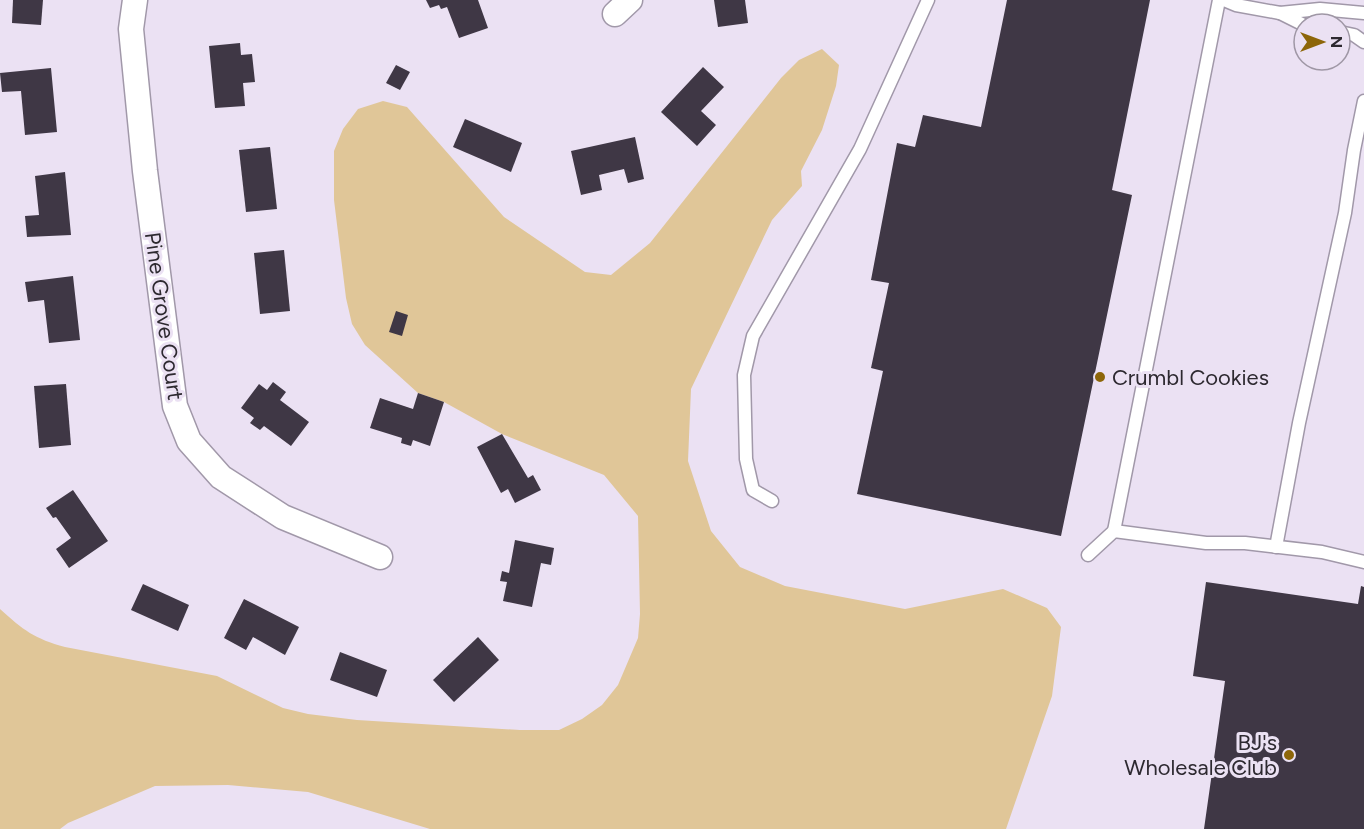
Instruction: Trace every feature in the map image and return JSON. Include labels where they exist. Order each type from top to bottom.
[{"type":"street","name":"Pine Grove Court","points":[[135,0],[131,29],[147,183],[175,406],[189,441],[221,477],[283,517],[380,557]]},
{"type":"lane","points":[[772,501],[753,490],[746,459],[744,375],[753,336],[860,149],[928,0]]},
{"type":"lane","points":[[1088,555],[1113,531],[1221,0],[1280,13],[1320,9],[1364,13]]},
{"type":"lane","points":[[1280,13],[1292,19]]},
{"type":"lane","points":[[1276,547],[1301,412],[1345,213],[1364,101]]},
{"type":"lane","points":[[1352,163],[1364,149]]},
{"type":"lane","points":[[1113,531],[1206,543],[1245,543],[1322,552],[1364,562]]},
{"type":"shaded area","points":[[822,49],[839,65],[836,86],[822,130],[801,171],[802,186],[772,220],[691,389],[688,461],[711,531],[740,567],[785,586],[905,609],[1003,589],[1047,608],[1061,627],[1052,696],[1006,829],[430,829],[308,792],[228,785],[155,786],[68,823],[60,829],[0,829],[0,609],[30,633],[45,641],[65,647],[217,676],[283,708],[308,714],[357,720],[520,730],[559,730],[582,719],[602,705],[618,685],[638,638],[640,614],[638,516],[604,475],[502,434],[444,402],[418,393],[365,345],[352,324],[346,298],[334,200],[334,151],[343,129],[358,109],[383,101],[407,107],[504,217],[585,272],[611,275],[650,243],[781,78],[799,60]]},
{"type":"building","points":[[13,0],[43,0],[41,25],[12,23]]},
{"type":"building","points":[[426,0],[478,0],[488,28],[459,38],[447,7],[441,9],[439,5],[430,8]]},
{"type":"building","points":[[714,0],[745,0],[748,23],[718,27]]},
{"type":"building","points":[[1007,0],[1150,0],[1112,190],[1132,195],[1061,536],[857,494],[883,371],[871,368],[889,283],[871,280],[897,143],[915,147],[923,115],[981,127]]},
{"type":"building","points":[[240,43],[241,55],[252,54],[255,82],[243,83],[245,106],[215,108],[209,46]]},
{"type":"building","points":[[396,65],[410,72],[400,90],[386,83]]},
{"type":"building","points":[[703,67],[724,87],[701,111],[716,125],[697,146],[661,112]]},
{"type":"building","points":[[51,68],[57,132],[25,135],[21,91],[2,92],[0,73]]},
{"type":"building","points":[[465,119],[522,143],[511,172],[453,147]]},
{"type":"building","points":[[635,137],[644,179],[628,183],[624,169],[599,175],[602,190],[581,195],[571,151]]},
{"type":"building","points":[[270,147],[277,209],[246,212],[239,150]]},
{"type":"building","points":[[65,172],[71,235],[27,237],[25,216],[39,215],[35,176]]},
{"type":"building","points":[[284,250],[290,311],[260,314],[254,253]]},
{"type":"building","points":[[73,276],[80,340],[49,343],[44,300],[28,302],[25,282]]},
{"type":"building","points":[[396,311],[408,315],[402,336],[389,332]]},
{"type":"building","points":[[273,382],[286,392],[280,400],[309,422],[291,446],[264,426],[260,430],[250,423],[254,418],[241,408],[259,384],[267,390]]},
{"type":"building","points":[[66,384],[71,445],[39,448],[34,386]]},
{"type":"building","points":[[418,393],[444,402],[430,446],[413,440],[411,446],[401,443],[402,438],[370,428],[380,398],[413,409]]},
{"type":"building","points":[[502,434],[528,478],[533,475],[541,490],[515,503],[508,489],[501,493],[477,447]]},
{"type":"building","points":[[73,490],[108,541],[69,568],[56,549],[71,538],[56,517],[53,518],[46,508]]},
{"type":"building","points":[[515,540],[554,548],[551,565],[541,563],[532,607],[503,601],[507,582],[500,581],[502,571],[509,573]]},
{"type":"building","name":"BJ's Wholesale Club","points":[[1206,582],[1358,604],[1361,586],[1364,587],[1364,829],[1204,829],[1225,681],[1193,676]]},
{"type":"building","points":[[143,584],[189,605],[178,631],[131,610]]},
{"type":"building","points":[[244,599],[299,627],[285,655],[253,637],[246,650],[224,638]]},
{"type":"building","points":[[478,637],[499,660],[454,702],[433,680]]},
{"type":"building","points":[[340,652],[387,670],[377,697],[330,680]]},
{"type":"place","name":"Crumbl Cookies","points":[[1100,377]]},
{"type":"place","name":"BJ's Wholesale Club","points":[[1289,755]]}]
